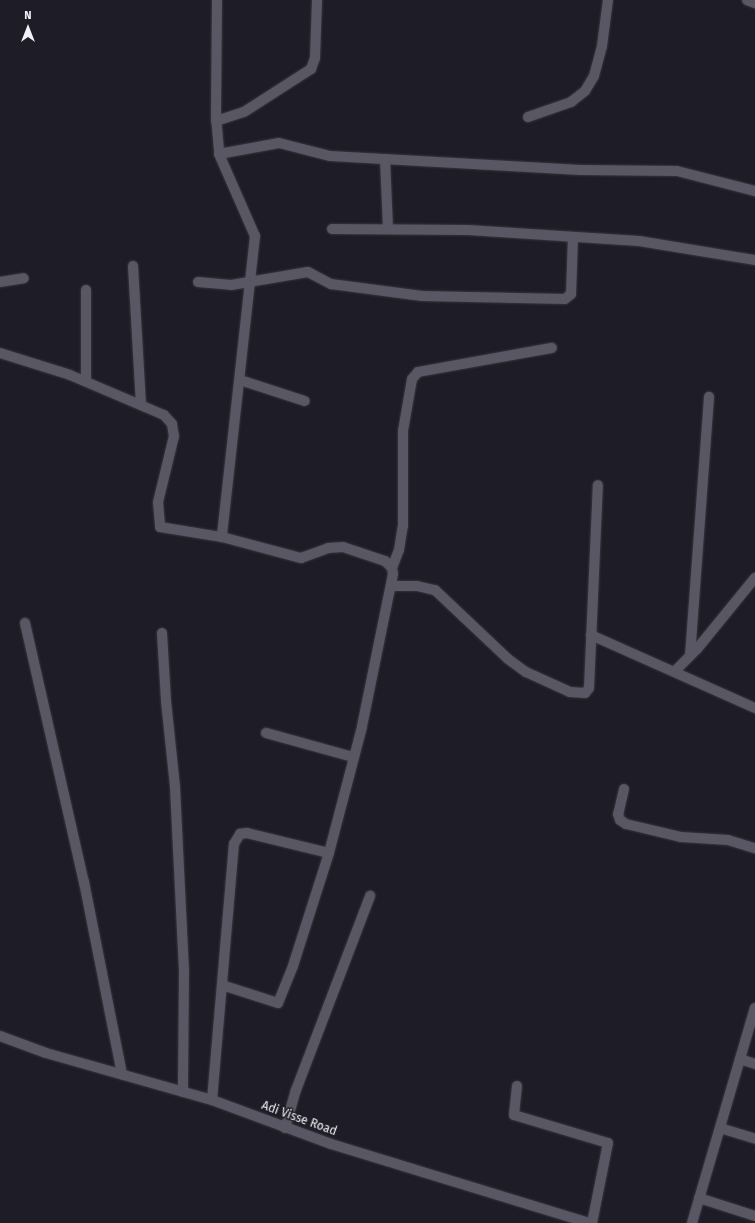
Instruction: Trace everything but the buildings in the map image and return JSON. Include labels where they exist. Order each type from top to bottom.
[{"type":"street","points":[[217,0],[216,121],[219,154],[255,236],[222,537]]},
{"type":"street","points":[[216,121],[244,112],[311,69],[315,58],[317,0]]},
{"type":"street","points":[[528,116],[571,102],[585,92],[594,76],[602,46],[608,0]]},
{"type":"street","points":[[747,0],[755,3]]},
{"type":"street","points":[[219,154],[279,143],[330,156],[581,170],[677,171],[755,191]]},
{"type":"street","points":[[385,159],[388,229]]},
{"type":"street","points":[[332,229],[468,230],[639,241],[755,260]]},
{"type":"street","points":[[198,282],[231,285],[308,272],[331,284],[422,296],[565,299],[571,294],[573,237]]},
{"type":"street","points":[[133,266],[141,404]]},
{"type":"street","points":[[0,282],[24,278]]},
{"type":"street","points":[[86,290],[86,381]]},
{"type":"street","points":[[222,985],[278,1003],[293,966],[329,853],[362,727],[391,586],[392,568],[399,550],[403,526],[403,431],[412,379],[418,372],[552,348]]},
{"type":"street","points":[[0,353],[86,381],[164,415],[172,424],[174,436],[158,502],[160,526],[222,537],[301,558],[328,548],[343,547],[385,561],[392,568]]},
{"type":"street","points":[[240,380],[305,401]]},
{"type":"street","points":[[690,656],[709,397]]},
{"type":"street","points":[[391,586],[417,586],[435,590],[508,659],[526,672],[570,692],[585,693],[589,688],[598,485]]},
{"type":"street","points":[[675,671],[690,656],[755,578]]},
{"type":"street","points":[[25,623],[84,882],[122,1074]]},
{"type":"street","points":[[162,634],[166,701],[175,787],[184,971],[183,1092]]},
{"type":"street","points":[[591,635],[675,671],[755,708]]},
{"type":"street","points":[[266,732],[353,757]]},
{"type":"street","points":[[624,789],[618,814],[620,820],[626,824],[682,837],[728,840],[755,848]]},
{"type":"street","points":[[212,1100],[234,844],[240,834],[247,833],[329,853]]},
{"type":"street","points":[[285,1128],[296,1090],[370,896]]},
{"type":"street","points":[[692,1223],[755,1008]]},
{"type":"street","name":"Adi Visse Road","points":[[0,1036],[46,1053],[212,1100],[330,1144],[591,1223]]},
{"type":"street","points":[[740,1059],[755,1064]]},
{"type":"street","points":[[517,1086],[514,1115],[608,1143],[591,1223]]},
{"type":"street","points":[[720,1128],[755,1139]]},
{"type":"street","points":[[699,1198],[755,1216]]}]
